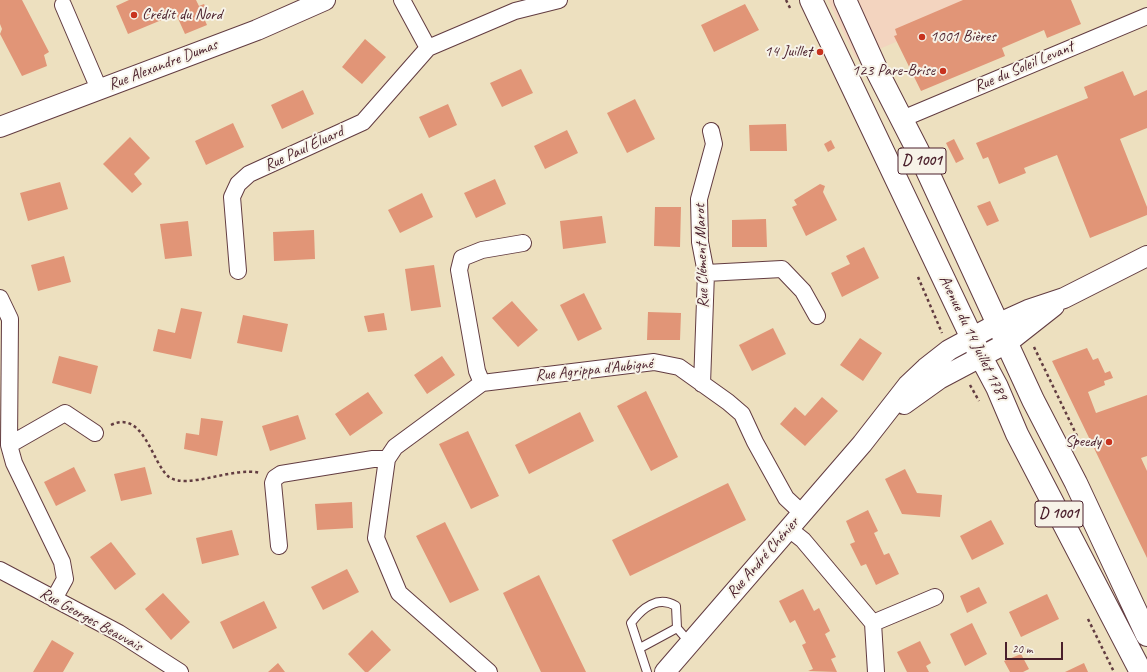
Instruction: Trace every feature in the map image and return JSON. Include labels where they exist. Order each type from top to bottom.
[{"type":"main road","name":"Avenue du 14 Juillet 1789","points":[[811,0],[976,347],[997,387],[1017,434],[1141,672]]},
{"type":"main road","name":"Avenue du 14 Juillet 1789","points":[[845,0],[902,119],[1032,400],[1076,483],[1147,635]]},
{"type":"street","name":"Rue Alexandre Dumas","points":[[0,127],[256,30],[325,0]]},
{"type":"street","points":[[402,0],[428,48]]},
{"type":"street","name":"Rue Paul Éluard","points":[[238,271],[232,197],[238,184],[249,174],[363,122],[428,48],[515,11],[559,0]]},
{"type":"street","points":[[63,5],[99,89]]},
{"type":"street","name":"Rue du Soleil Levant","points":[[902,119],[1147,16]]},
{"type":"street","name":"Rue Clément Marot","points":[[702,384],[706,273],[700,242],[699,199],[714,144],[711,131]]},
{"type":"street","points":[[482,383],[478,371],[459,270],[462,258],[482,250],[523,242]]},
{"type":"street","name":"Rue André Chénier","points":[[665,672],[862,444],[908,401],[938,379],[976,347],[1064,298],[1147,256]]},
{"type":"street","points":[[706,273],[782,269],[803,291],[817,316]]},
{"type":"street","points":[[0,298],[10,319],[9,445],[14,463],[62,562],[64,579],[54,599]]},
{"type":"street","name":"Rue Agrippa d'Aubigné","points":[[387,459],[395,447],[482,383],[654,362],[679,367],[728,402],[742,414],[786,498],[802,513]]},
{"type":"street","points":[[9,445],[65,413],[96,433]]},
{"type":"street","points":[[279,546],[273,483],[275,478],[281,474],[373,459],[387,459],[376,538],[399,593],[489,672]]},
{"type":"street","points":[[789,529],[803,540],[873,624],[876,672]]},
{"type":"street","name":"Rue Georges Beauvais","points":[[0,570],[118,633],[180,672]]},
{"type":"street","points":[[873,624],[935,597]]},
{"type":"lane","points":[[647,672],[631,623],[637,614],[654,602],[669,601],[676,606],[677,628],[690,643]]},
{"type":"lane","points":[[640,648],[677,628]]},
{"type":"path","points":[[96,433],[115,423],[128,424],[136,428],[151,446],[161,467],[169,477],[177,480],[191,480],[250,470],[275,478]]},
{"type":"shaded area","points":[[828,0],[994,0],[856,59]]},
{"type":"building","points":[[0,0],[22,0],[49,52],[44,55],[47,66],[22,76],[0,34],[2,29],[0,24]]},
{"type":"building","points":[[129,0],[196,0],[199,6],[204,4],[208,12],[202,14],[207,25],[185,34],[176,14],[128,34],[116,6]]},
{"type":"building","points":[[963,0],[1071,0],[1081,24],[1047,38],[1044,30],[1002,48],[1005,56],[921,91],[894,36],[897,35],[895,29]]},
{"type":"building","points":[[745,4],[759,30],[714,52],[701,25]]},
{"type":"building","points":[[365,39],[386,57],[362,84],[342,67]]},
{"type":"building","points":[[521,69],[533,93],[502,107],[490,83]]},
{"type":"building","points":[[1123,71],[1134,96],[1147,90],[1147,128],[1120,139],[1147,207],[1147,215],[1090,238],[1057,155],[1024,168],[1026,173],[999,184],[988,157],[983,159],[976,143],[1088,98],[1084,87]]},
{"type":"building","points":[[303,90],[314,114],[282,129],[271,105]]},
{"type":"building","points":[[635,99],[655,139],[627,153],[607,113]]},
{"type":"building","points":[[448,104],[457,125],[429,138],[419,117]]},
{"type":"building","points":[[233,123],[244,147],[206,165],[195,141]]},
{"type":"building","points":[[786,124],[787,151],[750,151],[749,125]]},
{"type":"building","points":[[567,130],[578,153],[545,169],[534,146]]},
{"type":"building","points":[[130,137],[150,158],[134,174],[142,184],[132,193],[103,164]]},
{"type":"building","points":[[954,139],[964,159],[956,163],[946,143]]},
{"type":"building","points":[[831,140],[835,148],[828,152],[824,144]]},
{"type":"building","points":[[495,179],[506,204],[476,218],[464,193]]},
{"type":"building","points":[[60,182],[68,209],[28,221],[20,193]]},
{"type":"building","points":[[820,184],[825,186],[823,192],[837,220],[806,236],[792,207],[797,205],[794,200]]},
{"type":"building","points":[[422,193],[433,217],[400,233],[388,210]]},
{"type":"building","points":[[990,201],[999,221],[987,226],[977,206]]},
{"type":"building","points":[[655,207],[681,207],[680,247],[654,246]]},
{"type":"building","points":[[602,216],[606,243],[563,249],[560,221]]},
{"type":"building","points":[[766,219],[767,247],[732,247],[732,220]]},
{"type":"building","points":[[188,221],[192,256],[165,259],[160,224]]},
{"type":"building","points":[[314,230],[315,259],[274,261],[273,232]]},
{"type":"building","points":[[864,247],[879,278],[842,297],[831,273],[850,264],[846,256]]},
{"type":"building","points":[[64,256],[71,282],[38,291],[31,265]]},
{"type":"building","points":[[434,265],[441,307],[411,311],[405,269]]},
{"type":"building","points":[[584,293],[602,329],[578,341],[560,305]]},
{"type":"building","points":[[512,301],[538,330],[518,347],[492,318]]},
{"type":"building","points":[[181,308],[202,312],[191,359],[153,351],[158,329],[175,333]]},
{"type":"building","points":[[648,312],[681,313],[680,340],[647,340]]},
{"type":"building","points":[[384,313],[387,330],[368,332],[364,316]]},
{"type":"building","points":[[243,315],[288,324],[282,352],[237,343]]},
{"type":"building","points":[[773,328],[786,354],[752,371],[739,345]]},
{"type":"building","points":[[860,338],[882,353],[863,381],[840,365]]},
{"type":"building","points":[[1087,348],[1093,360],[1098,358],[1105,373],[1110,371],[1113,378],[1104,381],[1105,385],[1088,392],[1096,413],[1147,395],[1147,456],[1141,458],[1147,471],[1147,558],[1052,361]]},
{"type":"building","points":[[59,356],[98,366],[91,394],[52,383]]},
{"type":"building","points":[[442,356],[455,375],[427,394],[414,375]]},
{"type":"building","points":[[646,391],[678,457],[651,471],[617,406]]},
{"type":"building","points":[[368,392],[383,413],[350,436],[335,414]]},
{"type":"building","points":[[822,397],[838,411],[805,446],[780,424],[795,407],[805,416]]},
{"type":"building","points":[[580,412],[594,441],[529,474],[515,445]]},
{"type":"building","points":[[298,415],[306,439],[270,451],[262,426]]},
{"type":"building","points":[[201,418],[223,421],[217,456],[184,449],[186,433],[199,435]]},
{"type":"building","points":[[468,431],[499,496],[471,509],[439,444]]},
{"type":"building","points":[[74,467],[86,491],[56,506],[44,482]]},
{"type":"building","points":[[145,467],[152,494],[121,501],[114,474]]},
{"type":"building","points":[[905,469],[917,493],[942,495],[940,517],[902,514],[885,479]]},
{"type":"building","points":[[728,483],[746,520],[630,576],[612,540]]},
{"type":"building","points":[[352,502],[353,528],[317,530],[315,504]]},
{"type":"building","points":[[868,510],[878,531],[874,533],[884,555],[889,553],[899,574],[876,585],[866,564],[861,566],[850,544],[855,542],[846,521]]},
{"type":"building","points":[[991,520],[1004,544],[972,560],[960,536]]},
{"type":"building","points":[[445,522],[479,590],[450,603],[416,536]]},
{"type":"building","points":[[232,530],[239,555],[202,564],[196,538]]},
{"type":"building","points":[[111,542],[136,574],[115,590],[90,557]]},
{"type":"building","points":[[347,569],[359,592],[323,610],[311,587]]},
{"type":"building","points":[[539,575],[586,672],[541,672],[503,593]]},
{"type":"building","points":[[979,587],[987,603],[967,613],[960,596]]},
{"type":"building","points":[[803,589],[814,611],[819,608],[830,631],[825,634],[836,657],[831,659],[837,672],[808,671],[813,669],[802,645],[806,643],[795,620],[790,623],[779,601]]},
{"type":"building","points":[[163,593],[190,622],[171,640],[145,609]]},
{"type":"building","points":[[1047,594],[1059,619],[1021,637],[1009,612]]},
{"type":"building","points":[[264,601],[277,628],[233,649],[220,622]]},
{"type":"building","points":[[972,623],[987,654],[965,666],[950,634]]},
{"type":"building","points":[[372,630],[391,650],[368,672],[365,672],[348,654]]},
{"type":"building","points":[[52,640],[74,653],[63,672],[33,672]]},
{"type":"building","points":[[920,641],[931,663],[926,666],[929,672],[907,672],[897,652]]},
{"type":"building","points":[[1021,654],[1029,669],[1023,672],[1010,672],[1004,661]]},
{"type":"building","points":[[278,663],[285,672],[268,672]]},
{"type":"building","points":[[1084,663],[1088,672],[1065,672]]},
{"type":"place","name":"Crédit du Nord","points":[[134,15]]},
{"type":"place","name":"1001 Bières","points":[[922,37]]},
{"type":"place","name":"14 Juillet","points":[[820,52]]},
{"type":"place","name":"123 Pare-Brise","points":[[943,71]]},
{"type":"place","name":"Speedy","points":[[1109,442]]}]
